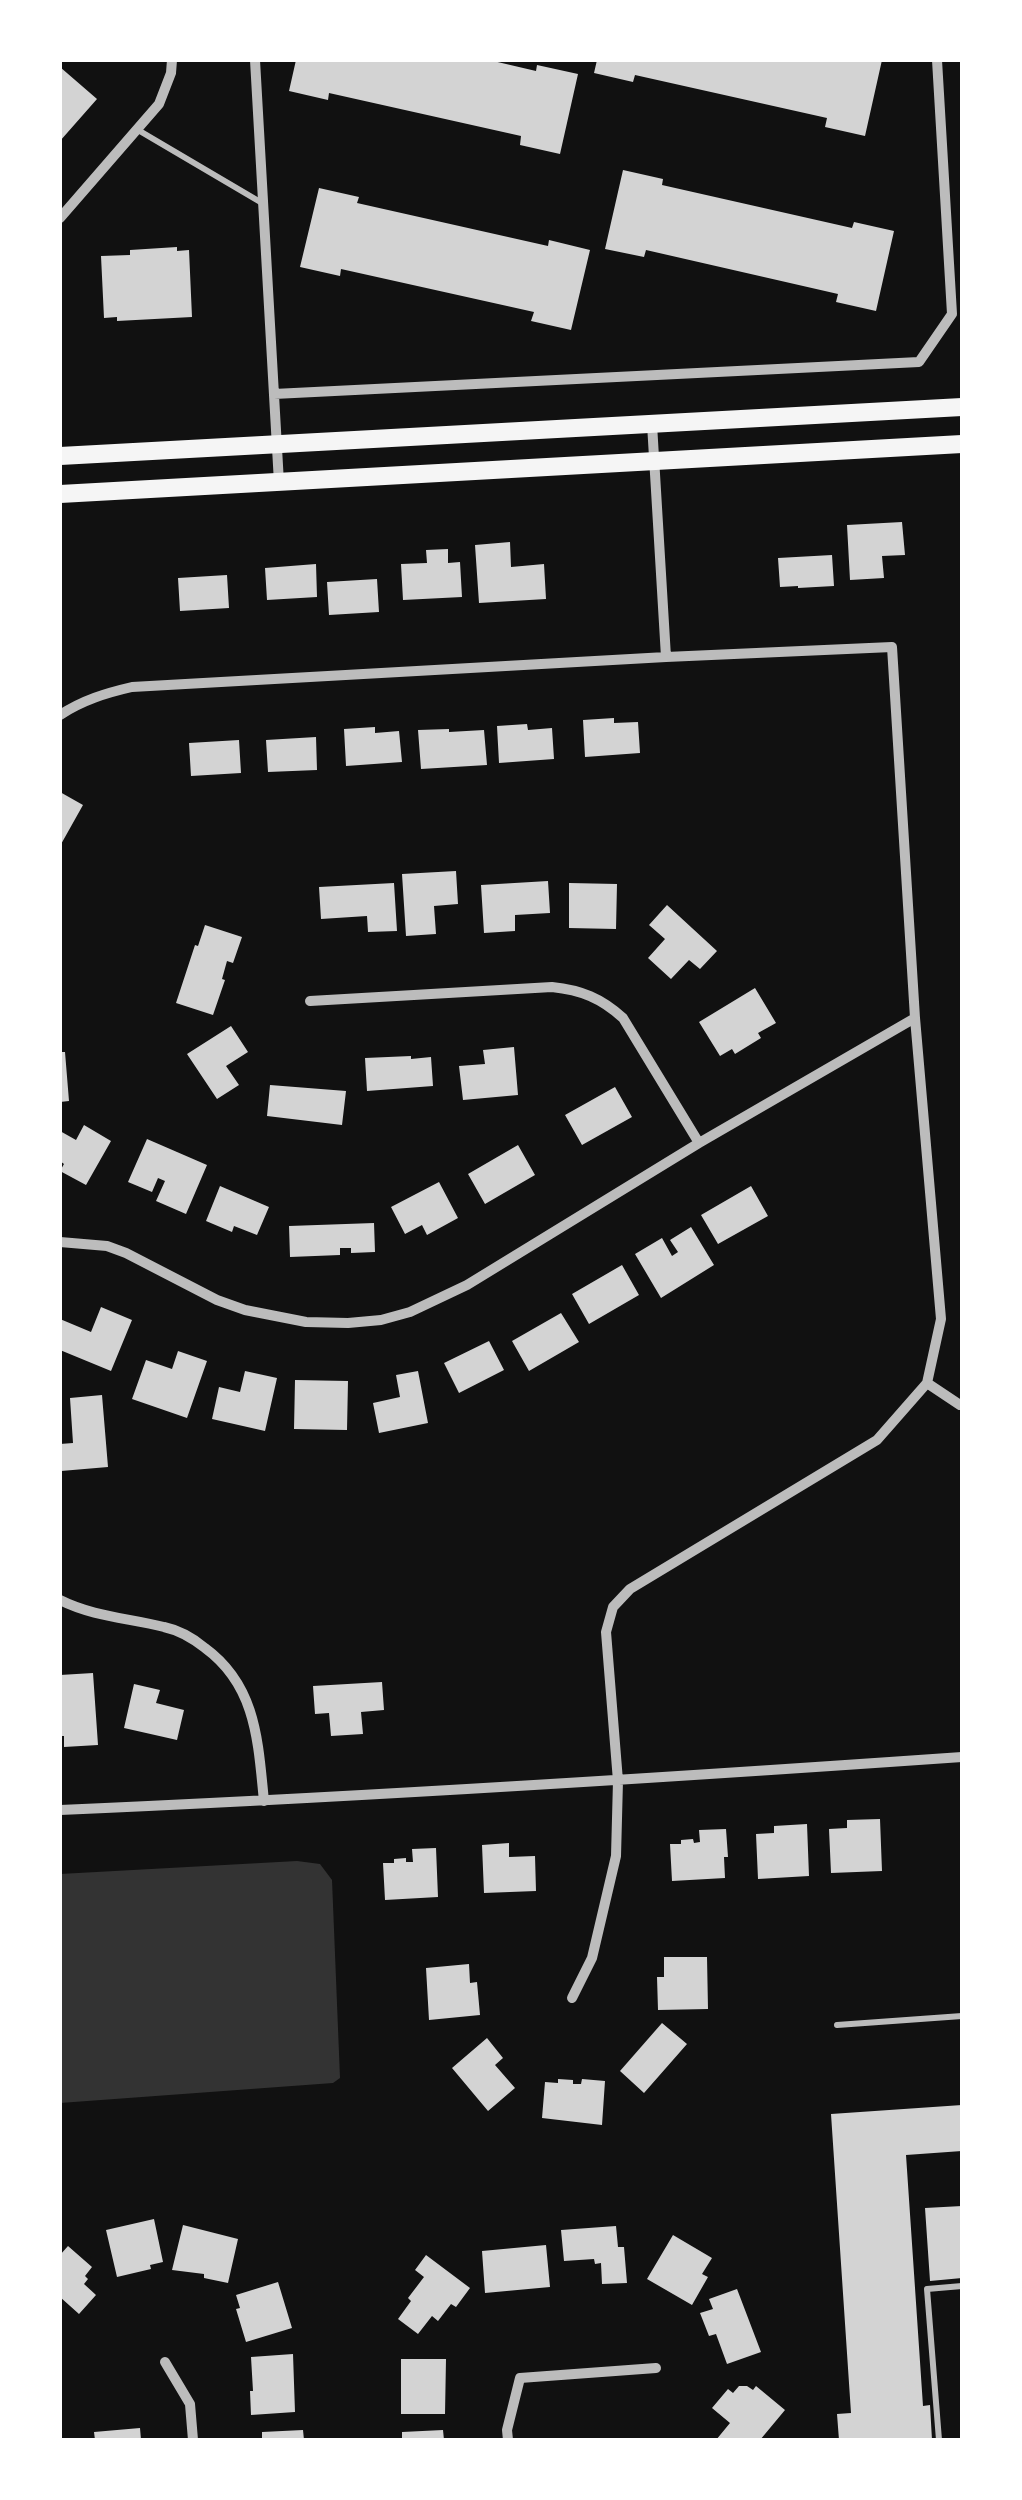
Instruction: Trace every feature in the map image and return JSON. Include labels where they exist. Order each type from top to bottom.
[{"type":"main road","points":[[60,456],[962,407]]},
{"type":"main road","points":[[60,494],[962,444]]},
{"type":"street","points":[[60,218],[159,104],[172,60]]},
{"type":"street","points":[[254,60],[279,482]]},
{"type":"street","points":[[274,394],[919,362],[952,314],[938,60]]},
{"type":"street","points":[[652,424],[666,657]]},
{"type":"street","points":[[60,714],[104,693],[132,687],[892,647],[915,1018],[941,1319],[927,1382],[878,1440],[630,1589],[613,1606],[606,1632],[618,1781],[616,1856],[592,1958],[572,1998]]},
{"type":"street","points":[[310,1001],[552,987],[591,994],[623,1018],[699,1143]]},
{"type":"street","points":[[60,1242],[107,1246],[245,1310],[306,1322],[381,1320],[410,1312],[468,1285],[699,1143],[915,1018]]},
{"type":"street","points":[[927,1382],[960,1404]]},
{"type":"street","points":[[60,1600],[92,1614],[168,1628],[219,1658],[251,1710],[264,1801]]},
{"type":"street","points":[[60,1810],[618,1781],[962,1757]]},
{"type":"street","points":[[165,2362],[190,2404],[193,2440]]},
{"type":"street","points":[[508,2440],[520,2378],[656,2368]]},
{"type":"lane","points":[[138,130],[263,203]]},
{"type":"lane","points":[[837,2026],[962,2016]]},
{"type":"lane","points":[[939,2440],[927,2289],[962,2286]]},
{"type":"shaded area","points":[[297,1861],[320,1864],[332,1880],[340,2078],[333,2083],[60,2103],[60,1874]]},
{"type":"building","points":[[296,60],[489,60],[536,71],[537,65],[578,74],[560,154],[520,145],[521,136],[329,93],[328,100],[289,91]]},
{"type":"building","points":[[597,60],[882,60],[865,136],[825,127],[827,118],[635,75],[633,82],[594,73]]},
{"type":"building","points":[[60,67],[97,99],[60,141]]},
{"type":"building","points":[[623,170],[663,179],[662,185],[852,228],[854,222],[894,231],[876,311],[836,302],[838,294],[646,250],[644,257],[605,249]]},
{"type":"building","points":[[319,188],[359,197],[357,203],[548,246],[549,240],[590,250],[571,330],[531,321],[534,312],[341,269],[340,276],[300,267]]},
{"type":"building","points":[[177,247],[177,251],[189,250],[192,317],[117,321],[117,317],[104,318],[101,256]]},
{"type":"building","points":[[902,522],[905,555],[882,556],[884,578],[850,580],[847,525]]},
{"type":"building","points":[[510,542],[511,567],[544,564],[546,599],[479,603],[475,545]]},
{"type":"building","points":[[448,549],[448,563],[460,562],[462,597],[403,600],[401,564],[427,563],[426,550]]},
{"type":"building","points":[[832,555],[834,586],[780,587],[778,558]]},
{"type":"building","points":[[316,564],[317,597],[267,600],[265,568]]},
{"type":"building","points":[[227,575],[229,608],[180,611],[178,578]]},
{"type":"building","points":[[377,579],[379,612],[329,615],[327,582]]},
{"type":"building","points":[[614,718],[614,723],[638,722],[640,753],[585,757],[583,720]]},
{"type":"building","points":[[527,724],[528,730],[552,728],[554,759],[499,763],[497,726]]},
{"type":"building","points":[[375,727],[375,733],[399,731],[402,762],[346,766],[344,729]]},
{"type":"building","points":[[418,730],[484,730],[487,765],[421,769]]},
{"type":"building","points":[[316,737],[317,770],[268,772],[266,740]]},
{"type":"building","points":[[239,740],[241,773],[191,776],[189,743]]},
{"type":"building","points":[[60,792],[83,805],[60,846]]},
{"type":"building","points":[[456,871],[458,904],[434,906],[436,934],[406,936],[402,874]]},
{"type":"building","points":[[548,881],[550,913],[515,915],[515,931],[484,933],[481,885]]},
{"type":"building","points":[[394,883],[397,931],[368,932],[367,916],[321,919],[319,887]]},
{"type":"building","points":[[569,883],[617,884],[616,929],[569,928]]},
{"type":"building","points":[[667,905],[717,951],[700,969],[689,960],[671,979],[648,958],[665,939],[649,925]]},
{"type":"building","points":[[205,925],[242,937],[233,963],[227,961],[213,1015],[176,1003]]},
{"type":"building","points":[[755,988],[776,1023],[735,1054],[732,1049],[720,1056],[699,1022]]},
{"type":"building","points":[[231,1026],[248,1052],[226,1066],[239,1085],[217,1099],[187,1054]]},
{"type":"building","points":[[514,1047],[518,1095],[463,1100],[459,1066],[485,1064],[483,1050]]},
{"type":"building","points":[[60,1052],[65,1052],[69,1101],[60,1102]]},
{"type":"building","points":[[431,1057],[433,1086],[367,1091],[365,1058]]},
{"type":"building","points":[[270,1085],[346,1091],[342,1125],[267,1116]]},
{"type":"building","points":[[615,1087],[632,1117],[582,1145],[565,1115]]},
{"type":"building","points":[[84,1125],[111,1141],[86,1185],[60,1171],[64,1164],[60,1161],[60,1131],[76,1140]]},
{"type":"building","points":[[147,1139],[207,1165],[186,1214],[156,1201],[165,1181],[158,1178],[152,1192],[128,1182]]},
{"type":"building","points":[[518,1145],[535,1175],[485,1204],[468,1174]]},
{"type":"building","points":[[439,1182],[458,1218],[427,1235],[422,1225],[405,1234],[391,1207]]},
{"type":"building","points":[[220,1186],[269,1207],[257,1235],[234,1226],[232,1232],[206,1221]]},
{"type":"building","points":[[751,1186],[768,1216],[718,1244],[701,1215]]},
{"type":"building","points":[[374,1223],[375,1252],[351,1253],[351,1248],[340,1248],[340,1255],[290,1257],[289,1226]]},
{"type":"building","points":[[691,1227],[714,1265],[661,1298],[635,1254],[662,1238],[672,1256],[678,1252],[670,1240]]},
{"type":"building","points":[[622,1265],[639,1295],[589,1324],[572,1294]]},
{"type":"building","points":[[101,1307],[132,1320],[111,1371],[60,1350],[60,1319],[91,1332]]},
{"type":"building","points":[[561,1313],[579,1342],[529,1371],[512,1341]]},
{"type":"building","points":[[489,1341],[504,1370],[459,1393],[444,1363]]},
{"type":"building","points":[[178,1351],[207,1361],[187,1418],[132,1399],[146,1360],[172,1369]]},
{"type":"building","points":[[245,1371],[277,1378],[265,1431],[212,1419],[219,1387],[240,1392]]},
{"type":"building","points":[[418,1371],[428,1423],[379,1433],[373,1403],[400,1397],[396,1375]]},
{"type":"building","points":[[295,1380],[348,1381],[347,1430],[294,1429]]},
{"type":"building","points":[[102,1395],[108,1467],[61,1471],[60,1444],[73,1443],[70,1398]]},
{"type":"building","points":[[93,1673],[98,1745],[64,1747],[64,1736],[60,1736],[60,1675]]},
{"type":"building","points":[[382,1682],[384,1710],[361,1712],[363,1734],[331,1736],[329,1713],[315,1714],[313,1686]]},
{"type":"building","points":[[134,1684],[160,1690],[156,1703],[184,1710],[177,1740],[124,1728]]},
{"type":"building","points":[[880,1819],[882,1871],[831,1873],[829,1829],[847,1828],[847,1820]]},
{"type":"building","points":[[807,1824],[809,1876],[758,1879],[756,1834],[774,1833],[774,1826]]},
{"type":"building","points":[[726,1829],[725,1878],[672,1881],[670,1844],[693,1839],[694,1843],[700,1842],[699,1830]]},
{"type":"building","points":[[509,1843],[509,1857],[535,1856],[536,1891],[484,1893],[482,1845]]},
{"type":"building","points":[[436,1848],[438,1897],[385,1900],[383,1863],[406,1858],[406,1862],[413,1862],[412,1849]]},
{"type":"building","points":[[664,1957],[707,1957],[708,2009],[658,2010],[657,1977],[664,1977]]},
{"type":"building","points":[[469,1964],[470,1983],[477,1982],[480,2015],[429,2020],[426,1968]]},
{"type":"building","points":[[662,2023],[687,2044],[644,2093],[620,2071]]},
{"type":"building","points":[[487,2038],[503,2058],[495,2065],[515,2088],[488,2111],[452,2068]]},
{"type":"building","points":[[558,2079],[573,2080],[573,2084],[581,2084],[582,2079],[605,2081],[602,2125],[542,2118],[545,2082],[558,2083]]},
{"type":"building","points":[[962,2105],[962,2151],[906,2155],[923,2406],[930,2405],[932,2440],[839,2440],[837,2414],[851,2413],[831,2114]]},
{"type":"building","points":[[962,2206],[962,2278],[930,2281],[925,2208]]},
{"type":"building","points":[[154,2219],[163,2262],[117,2277],[106,2230]]},
{"type":"building","points":[[183,2225],[238,2239],[228,2283],[204,2278],[204,2274],[172,2270]]},
{"type":"building","points":[[616,2226],[618,2247],[624,2247],[627,2283],[602,2284],[601,2263],[595,2264],[594,2259],[564,2261],[561,2230]]},
{"type":"building","points":[[673,2235],[712,2258],[702,2274],[708,2277],[692,2305],[647,2279]]},
{"type":"building","points":[[546,2245],[550,2287],[485,2293],[482,2251]]},
{"type":"building","points":[[68,2246],[92,2267],[84,2284],[96,2295],[79,2314],[60,2297],[60,2255]]},
{"type":"building","points":[[426,2255],[470,2288],[456,2307],[451,2304],[438,2321],[432,2316],[418,2334],[398,2319],[424,2277],[415,2270]]},
{"type":"building","points":[[278,2282],[292,2328],[246,2342],[236,2295]]},
{"type":"building","points":[[737,2289],[761,2352],[727,2364],[716,2334],[709,2336],[700,2313],[713,2309],[709,2299]]},
{"type":"building","points":[[293,2354],[295,2412],[251,2415],[251,2357]]},
{"type":"building","points":[[401,2359],[446,2359],[445,2414],[401,2414]]},
{"type":"building","points":[[739,2386],[753,2390],[756,2386],[785,2410],[760,2440],[716,2440],[730,2423],[712,2408],[728,2389],[733,2393]]},
{"type":"building","points":[[140,2428],[141,2440],[95,2440],[94,2432]]},
{"type":"building","points":[[303,2430],[304,2440],[262,2440],[262,2432]]},
{"type":"building","points":[[443,2430],[444,2440],[402,2440],[402,2432]]}]
